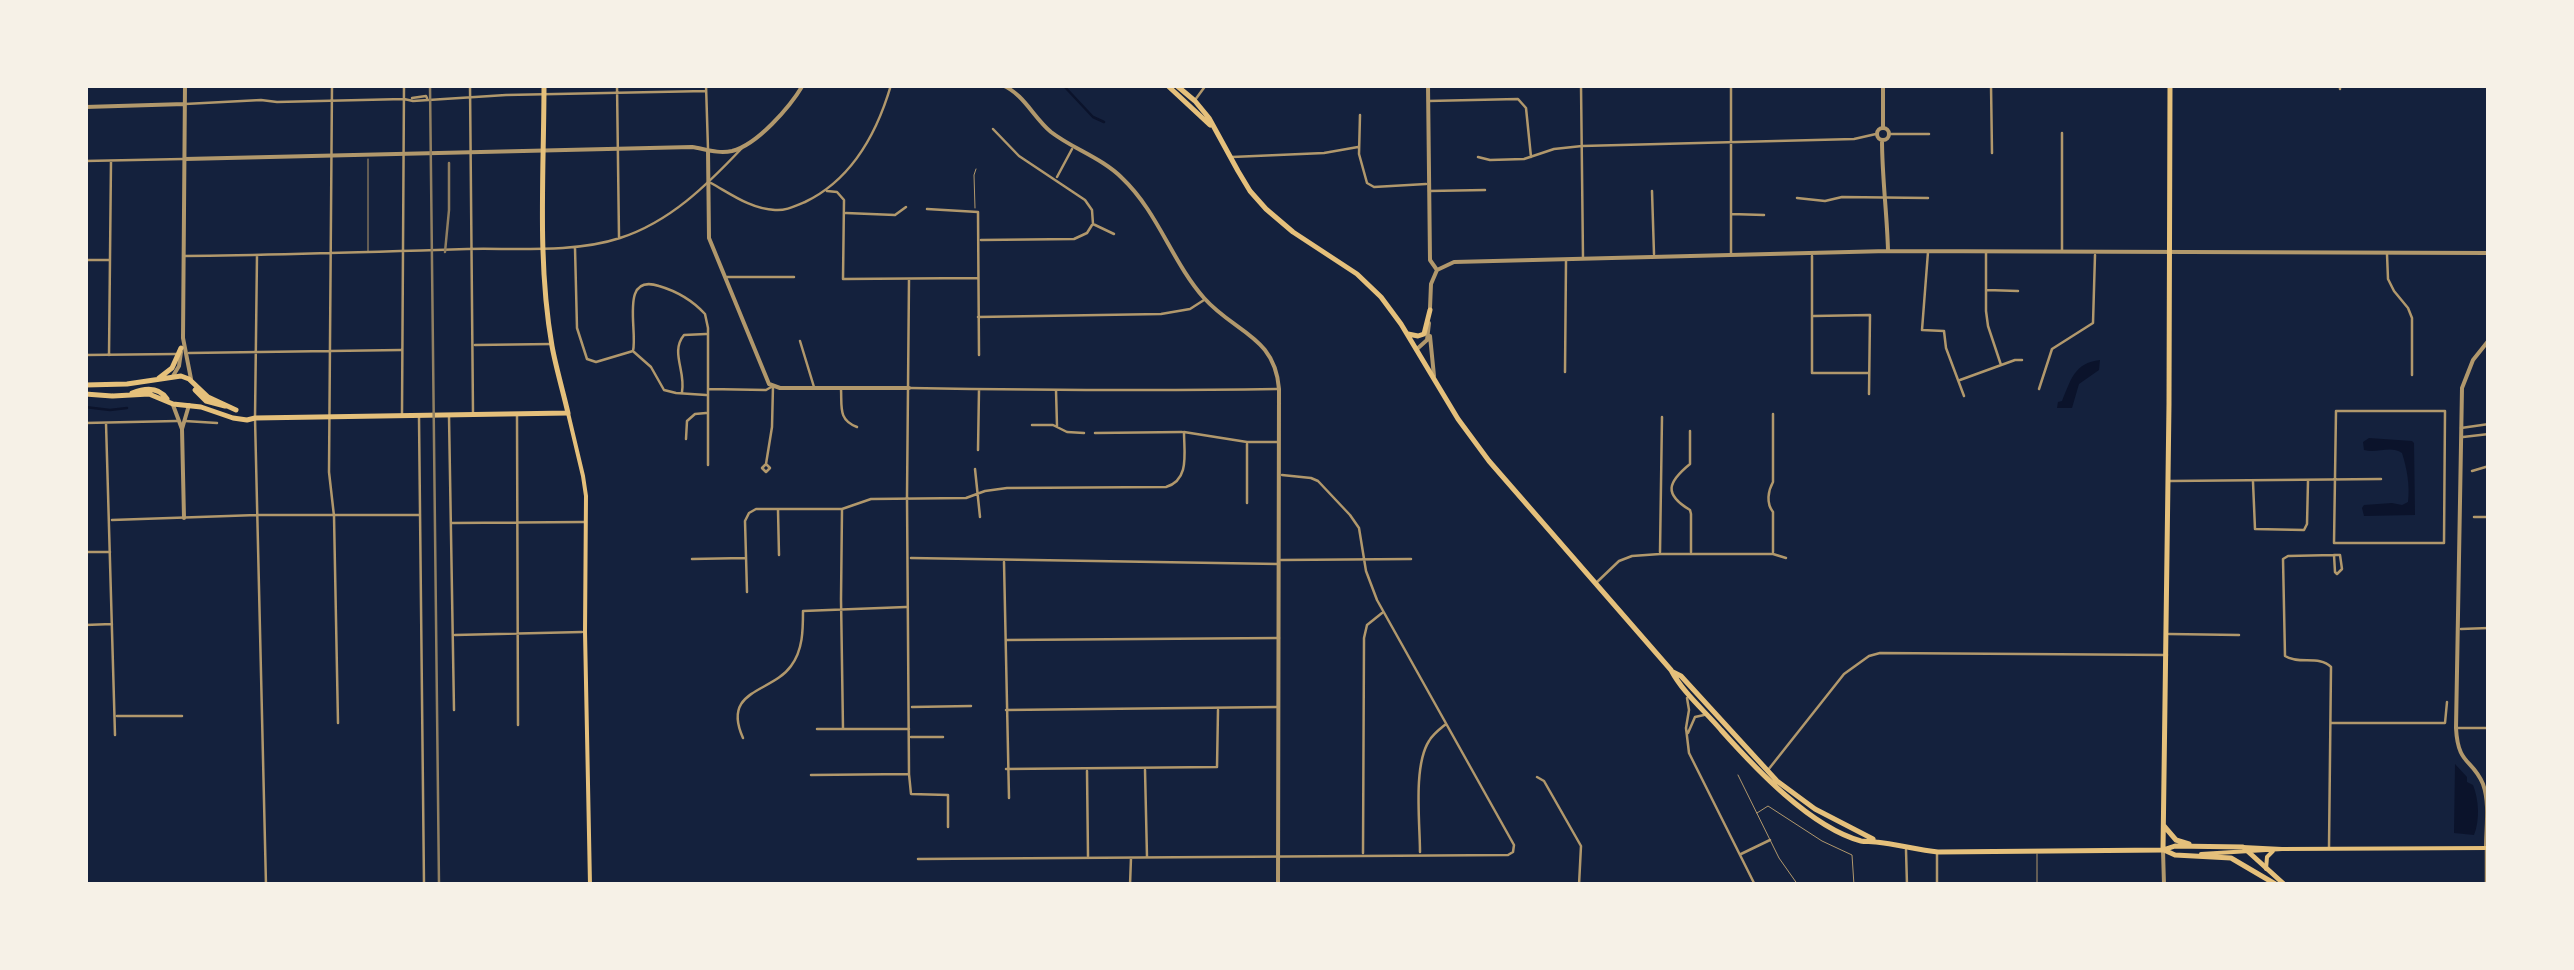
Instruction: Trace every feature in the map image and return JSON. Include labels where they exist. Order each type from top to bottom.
[{"type":"main road","points":[[544,85],[544,247],[552,344],[583,476],[586,522],[590,885]]},
{"type":"main road","points":[[1167,85],[1212,127]]},
{"type":"main road","points":[[1176,85],[1209,118],[1250,191],[1266,208],[1293,232],[1348,267],[1388,306],[1458,419],[1489,461],[1685,690],[1790,799],[1837,830],[1862,841],[1938,852],[2164,850],[2175,846],[2282,849]]},
{"type":"main road","points":[[2164,850],[2170,85]]},
{"type":"main road","points":[[1407,334],[1424,334],[1430,310]]},
{"type":"main road","points":[[157,380],[172,368],[182,352]]},
{"type":"main road","points":[[164,395],[165,385],[172,377]]},
{"type":"main road","points":[[85,385],[185,377],[206,401],[255,418]]},
{"type":"main road","points":[[189,405],[194,386]]},
{"type":"main road","points":[[113,396],[148,389],[172,403]]},
{"type":"main road","points":[[85,394],[149,394],[172,403],[202,406],[240,420],[568,413]]},
{"type":"main road","points":[[1671,670],[1765,773]]},
{"type":"main road","points":[[2164,826],[2181,842],[2197,846]]},
{"type":"main road","points":[[2197,855],[2245,849],[2487,848]]},
{"type":"main road","points":[[2245,849],[2281,884]]},
{"type":"main road","points":[[2164,850],[2175,855],[2231,858],[2281,884]]},
{"type":"main road","points":[[2266,869],[2267,858],[2273,851]]},
{"type":"street","points":[[172,377],[180,366],[183,338],[185,85]]},
{"type":"street","points":[[332,85],[328,472],[334,516],[338,723]]},
{"type":"street","points":[[402,416],[408,99],[404,85]]},
{"type":"street","points":[[470,85],[473,414]]},
{"type":"street","points":[[617,85],[620,238]]},
{"type":"street","points":[[706,85],[709,238],[767,380],[773,386],[766,464]]},
{"type":"street","points":[[184,256],[575,246],[620,238],[666,216],[710,182],[778,116],[803,85]]},
{"type":"street","points":[[710,182],[746,203],[779,211],[826,192],[861,152],[890,85]]},
{"type":"street","points":[[1002,85],[1019,95],[1052,132],[1121,177],[1205,299],[1269,353],[1276,367],[1280,562],[1278,885]]},
{"type":"street","points":[[1194,101],[1206,85]]},
{"type":"street","points":[[1428,85],[1430,260],[1438,270]]},
{"type":"street","points":[[1581,85],[1583,258]]},
{"type":"street","points":[[1731,85],[1731,254]]},
{"type":"street","points":[[1884,85],[1883,128],[1889,134],[1929,134]]},
{"type":"street","points":[[1991,85],[1992,153]]},
{"type":"street","points":[[85,106],[706,92]]},
{"type":"street","points":[[1428,101],[1521,101],[1526,108],[1531,158]]},
{"type":"street","points":[[1360,116],[1359,147],[1365,180],[1370,186],[1428,184]]},
{"type":"street","points":[[1478,157],[1531,158],[1554,148],[1582,146],[1854,139],[1876,134],[1883,128]]},
{"type":"street","points":[[978,240],[1074,239],[1087,233],[1093,224],[1088,203],[1019,156],[993,129]]},
{"type":"street","points":[[2062,133],[2062,251]]},
{"type":"street","points":[[1876,134],[1882,140],[1888,250]]},
{"type":"street","points":[[1882,140],[1889,134]]},
{"type":"street","points":[[1056,178],[1074,146]]},
{"type":"street","points":[[85,162],[618,149],[692,148],[721,152],[743,147]]},
{"type":"street","points":[[1230,157],[1324,154],[1359,147]]},
{"type":"street","points":[[109,355],[112,161]]},
{"type":"street","points":[[1428,191],[1485,190]]},
{"type":"street","points":[[1652,191],[1654,256]]},
{"type":"street","points":[[826,192],[841,196],[842,279],[978,278]]},
{"type":"street","points":[[1797,198],[1928,198]]},
{"type":"street","points":[[844,213],[895,215],[906,207]]},
{"type":"street","points":[[927,209],[976,212],[979,355]]},
{"type":"street","points":[[1731,214],[1764,215]]},
{"type":"street","points":[[1093,224],[1114,234]]},
{"type":"street","points":[[575,246],[578,328],[587,359],[596,362],[633,351]]},
{"type":"street","points":[[1435,380],[1430,284],[1438,270],[1454,262],[1888,250],[2489,253]]},
{"type":"street","points":[[1928,251],[1922,330],[1944,331],[1946,348],[1964,396]]},
{"type":"street","points":[[1986,251],[1988,326],[2001,365]]},
{"type":"street","points":[[2039,389],[2052,348],[2093,322],[2095,252]]},
{"type":"street","points":[[1812,253],[1812,373],[1869,373]]},
{"type":"street","points":[[2387,253],[2388,279],[2412,318],[2412,375]]},
{"type":"street","points":[[257,255],[255,418],[266,885]]},
{"type":"street","points":[[1565,372],[1566,259]]},
{"type":"street","points":[[85,260],[110,260]]},
{"type":"street","points":[[725,277],[794,277]]},
{"type":"street","points":[[909,279],[909,774],[911,794],[948,795],[948,827]]},
{"type":"street","points":[[633,351],[632,300],[643,284],[668,289],[698,306],[706,316],[708,465]]},
{"type":"street","points":[[1985,290],[2018,291]]},
{"type":"street","points":[[978,316],[1161,314],[1190,309],[1205,299]]},
{"type":"street","points":[[1812,316],[1870,315],[1868,394]]},
{"type":"street","points":[[1416,349],[1427,340],[1430,320]]},
{"type":"street","points":[[680,394],[684,386],[677,351],[680,340],[684,334],[707,334]]},
{"type":"street","points":[[2486,885],[2486,800],[2483,785],[2460,754],[2456,728],[2462,388],[2473,360],[2489,340]]},
{"type":"street","points":[[800,341],[814,388]]},
{"type":"street","points":[[473,345],[552,344]]},
{"type":"street","points":[[85,355],[403,350]]},
{"type":"street","points":[[633,351],[650,367],[661,388],[680,394],[766,390],[773,386],[1116,392],[1279,389]]},
{"type":"street","points":[[182,352],[194,386]]},
{"type":"street","points":[[1959,381],[2022,360]]},
{"type":"street","points":[[841,388],[843,418],[857,427]]},
{"type":"street","points":[[1056,388],[1057,426]]},
{"type":"street","points":[[978,450],[979,389]]},
{"type":"street","points":[[172,403],[182,421]]},
{"type":"street","points":[[184,518],[182,421],[189,405]]},
{"type":"street","points":[[2336,411],[2445,411],[2444,543],[2334,543],[2334,479],[2336,411]]},
{"type":"street","points":[[686,439],[686,421],[707,412]]},
{"type":"street","points":[[517,414],[518,725]]},
{"type":"street","points":[[1773,414],[1769,507],[1773,512],[1773,554]]},
{"type":"street","points":[[420,415],[424,885]]},
{"type":"street","points":[[449,415],[454,710]]},
{"type":"street","points":[[1660,554],[1662,417]]},
{"type":"street","points":[[85,423],[217,423]]},
{"type":"street","points":[[106,423],[115,736]]},
{"type":"street","points":[[2461,428],[2489,424]]},
{"type":"street","points":[[1032,425],[1084,432]]},
{"type":"street","points":[[1690,431],[1690,464],[1673,481],[1673,497],[1690,510],[1690,554]]},
{"type":"street","points":[[1095,433],[1184,432],[1247,442],[1279,442]]},
{"type":"street","points":[[747,592],[745,521],[756,509],[842,508],[871,499],[907,497],[966,498],[1007,488],[1171,486],[1183,473],[1184,432]]},
{"type":"street","points":[[2461,437],[2489,434]]},
{"type":"street","points":[[1247,442],[1247,504]]},
{"type":"street","points":[[2472,471],[2489,466]]},
{"type":"street","points":[[975,469],[980,516]]},
{"type":"street","points":[[918,858],[1514,852],[1514,845],[1369,583],[1359,528],[1318,481],[1279,475]]},
{"type":"street","points":[[2168,482],[2381,479]]},
{"type":"street","points":[[2253,480],[2255,529],[2304,530],[2308,480]]},
{"type":"street","points":[[842,508],[844,729]]},
{"type":"street","points":[[778,509],[779,554]]},
{"type":"street","points":[[110,520],[420,516]]},
{"type":"street","points":[[2474,517],[2489,517]]},
{"type":"street","points":[[451,523],[586,522]]},
{"type":"street","points":[[85,552],[111,552]]},
{"type":"street","points":[[1596,584],[1626,558],[1660,554],[1773,554],[1786,558]]},
{"type":"street","points":[[2330,849],[2330,664],[2288,660],[2285,656],[2283,559],[2334,555]]},
{"type":"street","points":[[692,560],[746,558]]},
{"type":"street","points":[[908,558],[1280,562],[1411,559]]},
{"type":"street","points":[[1004,561],[1009,798]]},
{"type":"street","points":[[744,738],[739,728],[741,704],[791,667],[801,644],[803,611],[908,607]]},
{"type":"street","points":[[1363,855],[1364,634],[1383,612]]},
{"type":"street","points":[[85,625],[114,624]]},
{"type":"street","points":[[2457,630],[2489,628]]},
{"type":"street","points":[[454,636],[585,632]]},
{"type":"street","points":[[2167,634],[2239,634]]},
{"type":"street","points":[[1006,640],[1279,638]]},
{"type":"street","points":[[1765,773],[1844,674],[1869,656],[2167,655]]},
{"type":"street","points":[[1685,690],[1689,710],[1688,753],[1754,885]]},
{"type":"street","points":[[2331,723],[2445,723],[2447,702]]},
{"type":"street","points":[[909,707],[971,706]]},
{"type":"street","points":[[1006,710],[1278,707]]},
{"type":"street","points":[[1006,768],[1217,767],[1218,708]]},
{"type":"street","points":[[1687,734],[1696,717],[1708,715]]},
{"type":"street","points":[[115,716],[182,716]]},
{"type":"street","points":[[1420,854],[1420,776],[1424,752],[1430,739],[1448,723]]},
{"type":"street","points":[[2456,728],[2489,729]]},
{"type":"street","points":[[817,729],[910,730]]},
{"type":"street","points":[[910,737],[943,738]]},
{"type":"street","points":[[1146,768],[1147,857]]},
{"type":"street","points":[[1088,769],[1088,856]]},
{"type":"street","points":[[810,774],[909,774]]},
{"type":"street","points":[[1536,776],[1544,781],[1579,841],[1579,885]]},
{"type":"street","points":[[1740,854],[1770,840]]},
{"type":"street","points":[[1906,848],[1907,885]]},
{"type":"street","points":[[2164,850],[2164,885]]},
{"type":"street","points":[[1937,885],[1938,852]]},
{"type":"street","points":[[1130,857],[1130,885]]},
{"type":"lane","points":[[368,155],[368,252]]},
{"type":"lane","points":[[976,170],[976,212]]},
{"type":"lane","points":[[1738,775],[1770,840],[1798,885]]},
{"type":"lane","points":[[1757,813],[1768,806],[1852,855],[1854,885]]},
{"type":"lane","points":[[2037,851],[2037,885]]},
{"type":"water","points":[[2100,360],[2099,370],[2079,384],[2072,408],[2057,408],[2079,369]]},
{"type":"water","points":[[2369,438],[2414,443],[2415,515],[2364,516],[2364,505],[2402,505],[2409,496],[2402,453],[2364,450],[2363,442]]},
{"type":"water","points":[[2455,764],[2475,791],[2478,817],[2474,835],[2454,833]]},
{"type":"waterway","points":[[1063,85],[1093,117],[1104,122]]},
{"type":"waterway","points":[[85,407],[127,408]]},
{"type":"railway","points":[[430,85],[439,885]]},
{"type":"railway","points":[[445,252],[449,163]]}]
